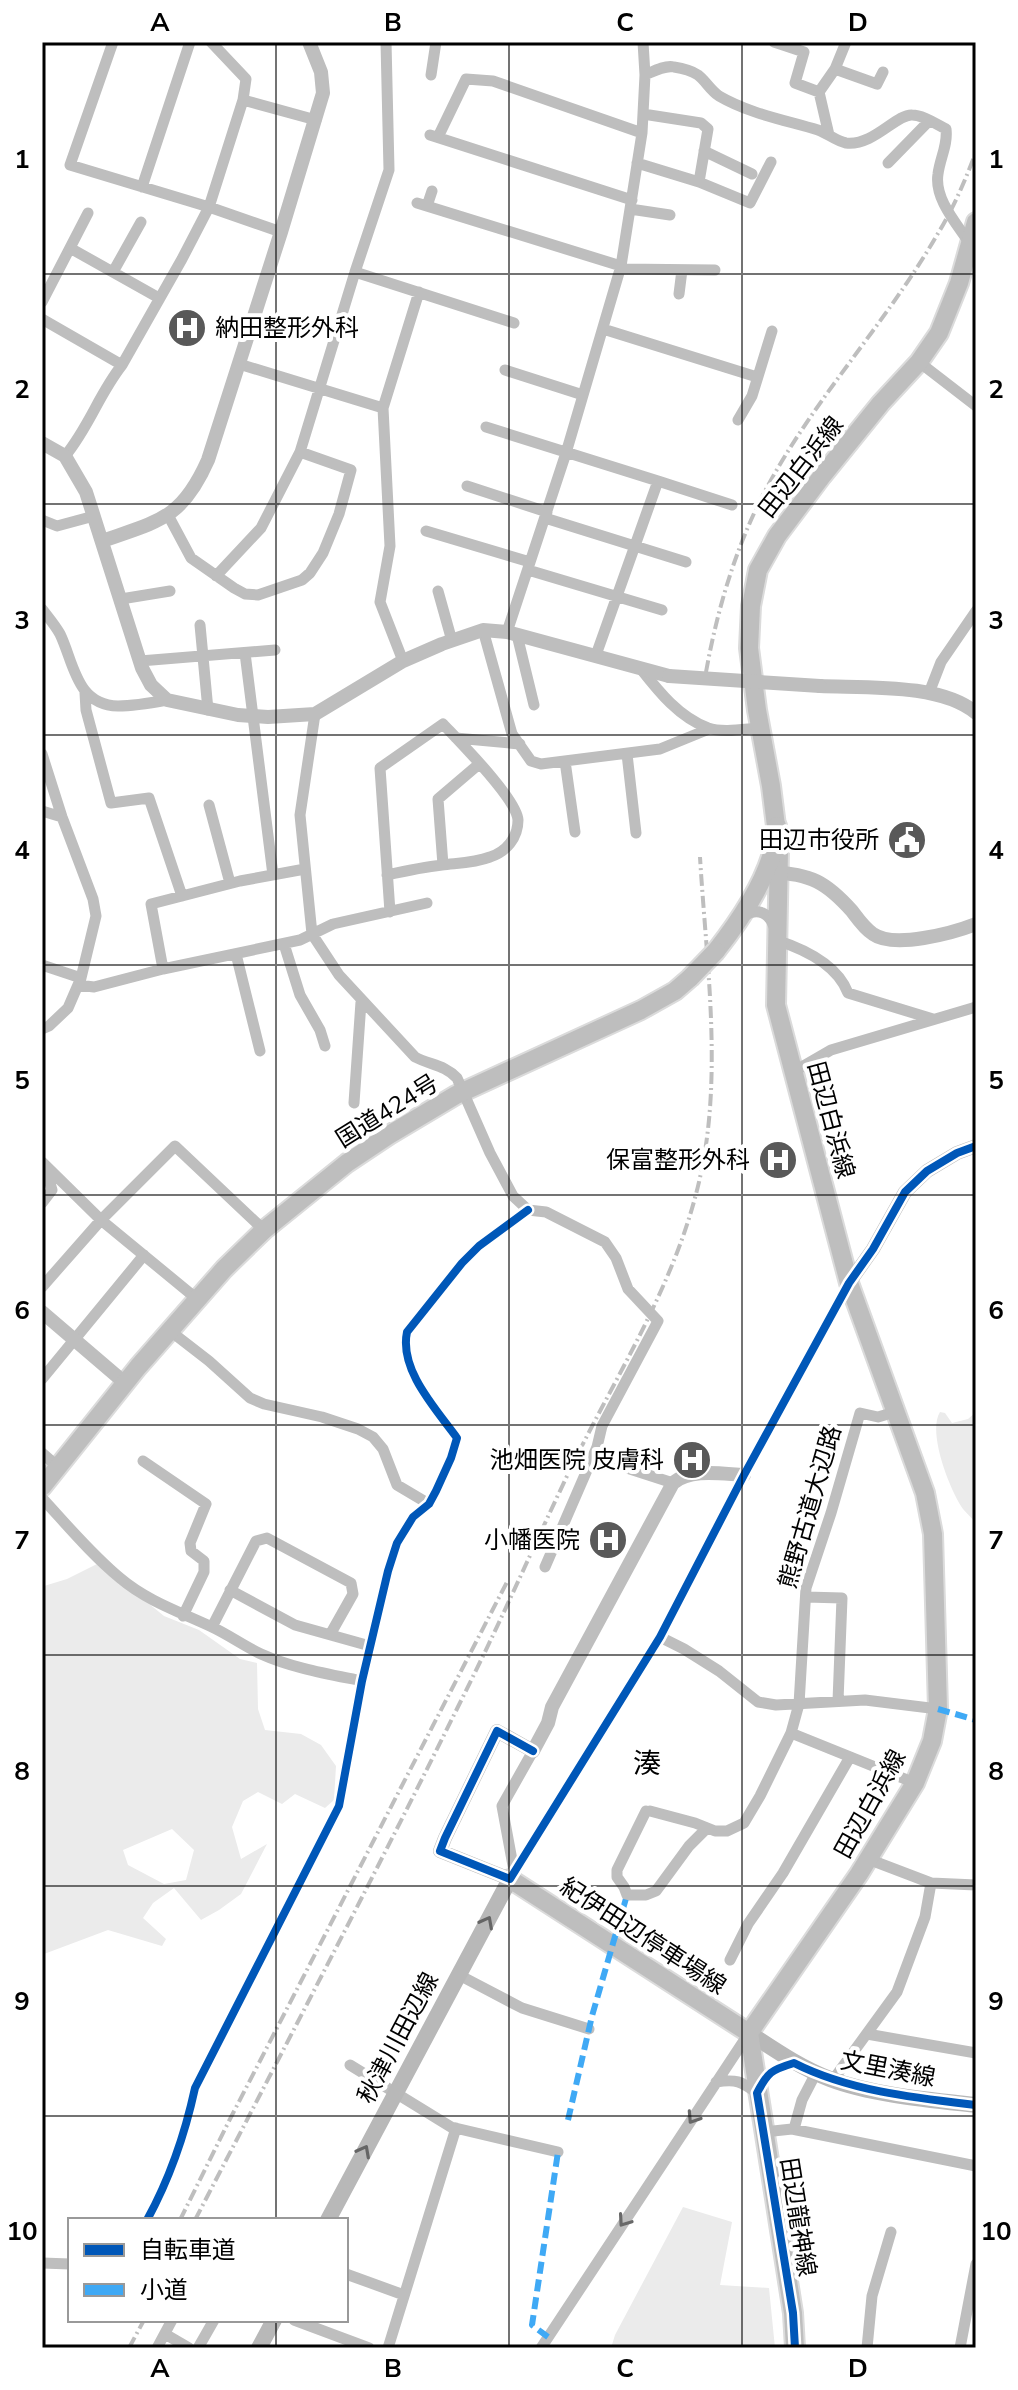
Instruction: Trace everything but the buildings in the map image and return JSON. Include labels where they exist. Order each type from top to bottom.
[{"type":"main road","name":"田辺白浜線","points":[[777,826],[759,728],[749,648],[751,606],[758,570],[777,536],[822,476],[919,362],[944,323],[976,222]]},
{"type":"main road","name":"国道424号","points":[[42,1487],[169,1330],[224,1269],[264,1230],[347,1163],[463,1091],[648,1006],[675,991],[690,978],[716,951],[772,872],[777,826]]},
{"type":"main road","name":"田辺白浜線","points":[[749,2033],[807,1951],[915,1783],[932,1741],[938,1709],[933,1534],[925,1493],[849,1283],[776,1005],[772,872]]},
{"type":"main road","name":"秋津川田辺線","points":[[329,2218],[512,1875]]},
{"type":"main road","name":"紀伊田辺停車場線","points":[[512,1875],[749,2033]]},
{"type":"main road","name":"文里湊線","points":[[749,2033],[794,2063],[833,2080],[887,2092],[976,2105]]},
{"type":"main road","name":"田辺龍神線","points":[[749,2033],[793,2313],[795,2348]]},
{"type":"main road","points":[[259,2348],[273,2322]]},
{"type":"street","points":[[113,42],[70,165],[281,232]]},
{"type":"street","points":[[142,187],[190,42]]},
{"type":"street","points":[[65,456],[81,436],[209,207],[243,100],[246,79],[211,42]]},
{"type":"street","points":[[102,541],[168,515],[186,500],[208,460],[323,93],[321,72],[309,42]]},
{"type":"street","points":[[216,576],[261,528],[300,452],[389,170],[386,42]]},
{"type":"street","points":[[431,75],[436,42]]},
{"type":"street","points":[[534,705],[512,633],[529,566],[621,268],[642,133],[643,42]]},
{"type":"street","points":[[776,42],[804,52],[795,83],[819,92]]},
{"type":"street","points":[[829,135],[819,92],[835,69],[846,42]]},
{"type":"street","points":[[645,75],[670,66],[698,75],[718,95],[845,143],[878,135],[904,116],[913,114],[946,129],[947,140],[937,176],[938,190],[970,244]]},
{"type":"street","points":[[835,69],[877,84],[883,72]]},
{"type":"street","points":[[642,133],[493,81],[466,79],[434,136],[670,215]]},
{"type":"street","points":[[243,100],[316,120]]},
{"type":"street","points":[[643,114],[705,125],[708,129],[699,182]]},
{"type":"street","points":[[888,163],[929,121]]},
{"type":"street","points":[[704,151],[752,174]]},
{"type":"street","points":[[637,163],[699,182],[750,203],[771,162]]},
{"type":"street","points":[[432,191],[422,205],[621,268],[715,270]]},
{"type":"street","points":[[42,302],[88,213]]},
{"type":"street","points":[[113,272],[141,222]]},
{"type":"street","points":[[70,248],[159,298]]},
{"type":"street","points":[[679,294],[682,270]]},
{"type":"street","points":[[355,272],[514,323]]},
{"type":"street","points":[[403,661],[380,602],[390,546],[383,408],[419,292]]},
{"type":"street","points":[[42,319],[122,365]]},
{"type":"street","points":[[603,329],[757,377]]},
{"type":"street","points":[[738,420],[752,396],[772,331]]},
{"type":"street","points":[[919,362],[976,406]]},
{"type":"street","points":[[239,364],[383,408]]},
{"type":"street","points":[[505,370],[583,395]]},
{"type":"street","points":[[486,427],[732,505]]},
{"type":"street","points":[[42,443],[65,456],[86,492],[140,661],[151,685],[167,700]]},
{"type":"street","points":[[168,515],[191,558],[245,594],[258,595],[302,580],[323,553],[339,514],[351,470],[300,452]]},
{"type":"street","points":[[596,655],[658,481]]},
{"type":"street","points":[[467,486],[686,562]]},
{"type":"street","points":[[42,520],[57,526],[94,516]]},
{"type":"street","points":[[426,531],[662,610]]},
{"type":"street","points":[[121,599],[170,591]]},
{"type":"street","points":[[438,591],[452,641]]},
{"type":"street","points":[[42,609],[59,633],[74,674],[85,693],[86,710],[111,803],[149,798],[182,896]]},
{"type":"street","points":[[929,693],[941,662],[976,611]]},
{"type":"street","points":[[200,625],[208,710]]},
{"type":"street","points":[[483,630],[512,734],[531,761],[541,764],[627,754],[660,749],[709,729],[759,728]]},
{"type":"street","points":[[85,693],[115,706],[167,700],[252,716],[315,714],[403,661],[483,630],[512,633],[669,676],[929,693],[956,701],[976,713]]},
{"type":"street","points":[[140,661],[275,650]]},
{"type":"street","points":[[245,653],[273,875]]},
{"type":"street","points":[[641,669],[662,695],[709,729]]},
{"type":"street","points":[[315,714],[300,815],[312,934],[361,1002],[415,1057],[449,1069],[457,1078],[513,1196],[528,1210],[546,1212],[605,1242],[616,1258],[628,1289],[658,1321],[602,1426],[597,1447],[545,1567]]},
{"type":"street","points":[[387,875],[491,857],[502,852],[513,841],[518,819],[512,806],[485,769],[443,724],[380,768],[387,875],[390,912]]},
{"type":"street","points":[[456,738],[520,744]]},
{"type":"street","points":[[42,754],[93,899],[96,916],[79,981],[68,1008],[42,1029]]},
{"type":"street","points":[[627,754],[636,833]]},
{"type":"street","points":[[565,761],[575,832]]},
{"type":"street","points":[[443,865],[438,799],[479,764]]},
{"type":"street","points":[[209,805],[230,883]]},
{"type":"street","points":[[42,811],[62,817]]},
{"type":"street","points":[[163,969],[151,904],[230,883],[305,869]]},
{"type":"street","points":[[772,872],[809,877],[826,885],[880,938],[910,939],[961,930],[976,924]]},
{"type":"street","points":[[42,965],[94,987],[300,940],[333,924],[427,903]]},
{"type":"street","points":[[737,923],[747,913],[761,912],[772,921],[776,936],[802,949],[843,978],[848,993],[933,1019]]},
{"type":"street","points":[[284,944],[300,995],[320,1030],[325,1046]]},
{"type":"street","points":[[236,954],[260,1051]]},
{"type":"street","points":[[354,1103],[361,1002]]},
{"type":"street","points":[[793,1072],[831,1050],[976,1007]]},
{"type":"street","points":[[42,1287],[101,1220],[175,1146],[264,1230]]},
{"type":"street","points":[[512,1875],[660,1637],[849,1283],[873,1249],[905,1192],[927,1171],[976,1146]]},
{"type":"street","points":[[42,1162],[101,1220],[197,1299]]},
{"type":"street","points":[[42,1175],[52,1190],[42,1203]]},
{"type":"street","points":[[148,2218],[166,2184],[189,2117],[195,2088],[339,1806],[362,1681],[388,1571],[397,1543],[413,1517],[429,1504],[457,1438],[420,1385],[404,1346],[407,1332],[462,1263],[479,1246],[528,1210]]},
{"type":"street","points":[[42,1379],[144,1255]]},
{"type":"street","points":[[42,1312],[125,1383]]},
{"type":"street","points":[[169,1330],[250,1398],[322,1417],[373,1437],[383,1449],[397,1485],[429,1504]]},
{"type":"street","name":"熊野古道大辺路","points":[[707,1828],[727,1831],[744,1823],[791,1733],[799,1704],[806,1588],[860,1413],[878,1417],[895,1412]]},
{"type":"street","points":[[597,1447],[602,1460],[673,1483]]},
{"type":"street","points":[[42,1453],[58,1467]]},
{"type":"street","points":[[143,1461],[206,1504],[190,1543],[191,1551],[204,1561],[204,1572],[183,1616]]},
{"type":"street","points":[[512,1875],[502,1806],[673,1483],[682,1476],[713,1473],[744,1475]]},
{"type":"street","points":[[42,1498],[92,1552],[121,1579],[147,1597],[262,1654],[362,1681]]},
{"type":"street","points":[[212,1627],[256,1541],[267,1538],[351,1583],[353,1594],[331,1633]]},
{"type":"street","points":[[230,1590],[295,1625],[370,1646]]},
{"type":"street","points":[[806,1597],[842,1598],[838,1701]]},
{"type":"street","points":[[660,1637],[719,1671],[758,1702],[776,1705],[865,1700],[938,1709]]},
{"type":"street","points":[[512,1875],[440,1851],[497,1731],[533,1751]]},
{"type":"street","points":[[791,1733],[915,1783]]},
{"type":"street","points":[[730,1960],[748,1924],[796,1852],[850,1757]]},
{"type":"street","points":[[648,1811],[707,1828],[689,1846],[656,1891],[646,1895],[627,1895],[617,1877],[617,1870],[648,1811]]},
{"type":"street","points":[[506,1837],[518,1847],[531,1845]]},
{"type":"street","points":[[868,1859],[931,1883],[976,1885]]},
{"type":"street","points":[[833,2080],[897,1992],[925,1917],[931,1883]]},
{"type":"street","points":[[459,1975],[522,2008],[589,2029]]},
{"type":"street","points":[[541,2348],[749,2033]]},
{"type":"street","points":[[867,2034],[976,2053]]},
{"type":"street","points":[[716,2082],[742,2082],[757,2093],[773,2069],[794,2063]]},
{"type":"street","points":[[350,2065],[456,2128],[558,2152]]},
{"type":"street","points":[[794,2129],[802,2100],[816,2073]]},
{"type":"street","points":[[388,2348],[456,2128]]},
{"type":"street","points":[[764,2132],[794,2129],[976,2166]]},
{"type":"street","points":[[867,2348],[872,2296],[891,2232]]},
{"type":"street","points":[[42,2263],[68,2264]]},
{"type":"street","points":[[960,2348],[976,2264]]},
{"type":"street","points":[[348,2275],[404,2295]]},
{"type":"street","points":[[157,2348],[171,2322]]},
{"type":"street","points":[[198,2348],[213,2322]]},
{"type":"street","points":[[298,2322],[340,2343],[369,2348]]},
{"type":"street","points":[[165,2334],[189,2348]]},
{"type":"shaded area","points":[[940,1412],[945,1413],[952,1423],[968,1419],[976,1412],[976,1523],[958,1500],[942,1461],[936,1433]]},
{"type":"shaded area","points":[[99,1563],[164,1616],[199,1630],[240,1659],[257,1663],[258,1709],[265,1730],[301,1734],[321,1745],[336,1766],[334,1800],[325,1808],[295,1794],[282,1804],[258,1792],[243,1801],[232,1827],[241,1859],[267,1844],[241,1894],[201,1920],[174,1888],[153,1903],[143,1918],[166,1939],[162,1946],[108,1930],[44,1954],[42,1960],[42,1595],[44,1586],[67,1579]],"holes":[[[172,1829],[194,1850],[186,1880],[164,1884],[128,1865],[123,1850]]]},
{"type":"shaded area","points":[[683,2207],[732,2222],[720,2285],[769,2288],[775,2348],[611,2348]]},
{"type":"railway","points":[[706,672],[728,581],[764,493],[804,427],[917,268],[948,215],[976,152]]},
{"type":"railway","points":[[196,2218],[448,1727],[568,1474],[645,1325],[679,1249],[702,1168],[711,1091],[711,1013],[700,857]]},
{"type":"railway","points":[[181,2218],[508,1580]]},
{"type":"railway","points":[[129,2348],[143,2322]]},
{"type":"marked path","points":[[938,1709],[976,1720]]},
{"type":"marked path","points":[[568,2120],[592,2016],[627,1895]]},
{"type":"marked path","points":[[548,2337],[532,2325],[558,2152]]},
{"type":"cycle path","points":[[533,1751],[497,1731],[440,1851],[510,1879],[660,1637],[849,1283],[873,1249],[905,1192],[927,1171],[976,1146]]},
{"type":"cycle path","points":[[148,2218],[176,2156],[195,2088],[339,1806],[362,1681],[388,1571],[397,1543],[413,1517],[429,1504],[436,1491],[457,1438],[414,1375],[408,1361],[407,1332],[462,1263],[479,1246],[528,1210]]},
{"type":"cycle path","points":[[795,2348],[793,2313],[757,2093],[764,2080],[775,2070],[794,2063],[860,2087],[976,2105]]},
{"type":"place","name":"納田整形外科","points":[[187,328]]},
{"type":"place","name":"田辺市役所","points":[[907,840]]},
{"type":"place","name":"保富整形外科","points":[[778,1160]]},
{"type":"place","name":"池畑医院 皮膚科","points":[[692,1460]]},
{"type":"place","name":"小幡医院","points":[[608,1540]]},
{"type":"district","name":"湊","points":[[647,1764]]}]
